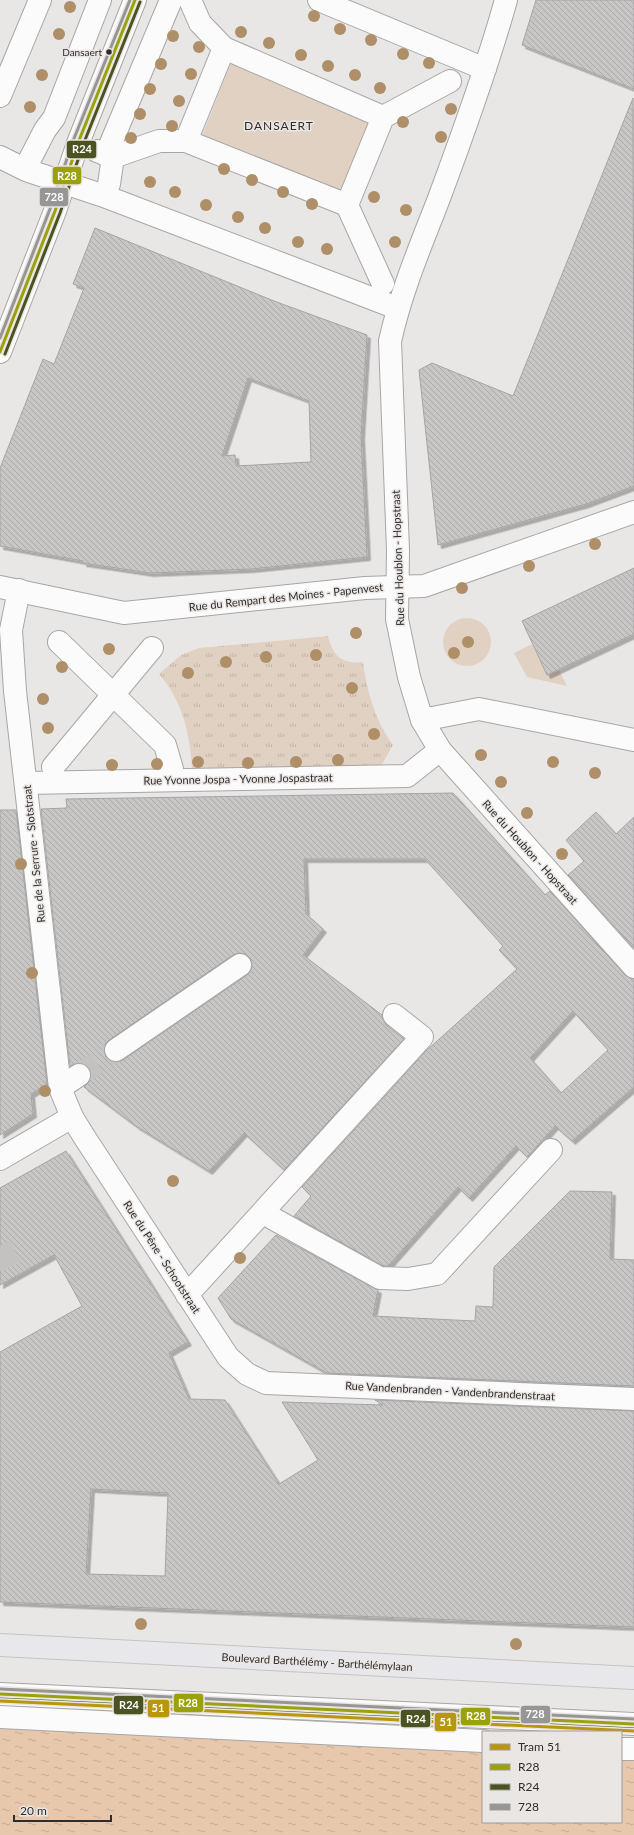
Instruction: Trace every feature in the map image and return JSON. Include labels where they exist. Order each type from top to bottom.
[{"type":"main road","name":"Boulevard Barthélémy - Barthélémylaan","points":[[0,1645],[634,1678]]},
{"type":"street","points":[[0,96],[40,0]]},
{"type":"street","points":[[29,162],[53,133],[54,118],[100,0]]},
{"type":"street","points":[[0,352],[78,143],[135,0]]},
{"type":"street","points":[[108,184],[105,154],[171,0]]},
{"type":"street","points":[[190,0],[200,23],[224,48],[383,117]]},
{"type":"street","points":[[319,0],[485,69]]},
{"type":"street","name":"Rue du Houblon - Hopstraat","points":[[506,0],[485,69],[397,308],[390,341],[398,587],[397,619],[409,677],[422,720],[440,750],[634,967]]},
{"type":"street","points":[[186,141],[224,48]]},
{"type":"street","points":[[347,205],[383,117],[450,81]]},
{"type":"street","points":[[105,154],[159,141],[186,141],[347,205],[383,284]]},
{"type":"street","points":[[0,158],[26,170],[104,196],[397,308]]},
{"type":"street","name":"Rue du Rempart des Moines - Papenvest","points":[[9,588],[124,613],[358,589],[424,586],[634,512]]},
{"type":"street","name":"Rue de la Serrure - Slotstraat","points":[[9,588],[15,690],[60,1088],[72,1117]]},
{"type":"street","points":[[59,642],[165,745],[172,769]]},
{"type":"street","points":[[53,767],[152,648]]},
{"type":"street","points":[[422,720],[479,709],[634,740]]},
{"type":"street","name":"Rue Yvonne Jospa - Yvonne Jospastraat","points":[[26,783],[407,776],[440,750]]},
{"type":"street","points":[[116,1050],[240,965]]},
{"type":"street","points":[[187,1295],[422,1038],[394,1015]]},
{"type":"street","points":[[60,1088],[79,1075]]},
{"type":"street","points":[[0,1159],[72,1117]]},
{"type":"street","name":"Rue du Pêne - Schootstraat","points":[[72,1117],[228,1357],[247,1374],[266,1383]]},
{"type":"street","points":[[263,1213],[380,1278],[408,1279],[437,1274],[551,1150]]},
{"type":"street","name":"Rue Vandenbranden - Vandenbrandenstraat","points":[[266,1383],[634,1399]]},
{"type":"street","points":[[0,1694],[634,1724]]},
{"type":"street","points":[[0,1717],[482,1741]]},
{"type":"street","points":[[622,1749],[634,1749]]},
{"type":"green space","points":[[232,60],[378,117],[345,199],[200,141]]},
{"type":"green space","points":[[462,618],[472,618],[481,622],[487,628],[491,637],[491,647],[487,656],[481,662],[472,666],[462,666],[453,662],[447,656],[443,647],[443,637],[447,628],[453,622]]},
{"type":"green space","points":[[328,636],[332,649],[339,657],[349,662],[363,662],[373,705],[381,726],[393,745],[381,766],[192,769],[184,719],[174,696],[159,674],[181,655],[199,648]]},
{"type":"green space","points":[[532,644],[547,675],[559,670],[567,686],[527,677],[514,653]]},
{"type":"water","points":[[0,1722],[482,1748],[482,1823],[622,1823],[622,1756],[634,1756],[634,1835],[0,1835]]},
{"type":"building","points":[[536,0],[634,0],[634,89],[522,45]]},
{"type":"building","points":[[633,98],[634,486],[586,504],[438,545],[419,370],[432,363],[513,396]]},
{"type":"building","points":[[95,228],[274,301],[367,335],[361,436],[367,557],[251,569],[150,573],[83,563],[83,561],[0,546],[0,468],[43,359],[54,364],[84,288],[73,284]],"holes":[[[248,378],[309,401],[311,462],[236,466],[235,455],[222,456]]]},
{"type":"building","points":[[634,568],[634,634],[547,675],[522,621]]},
{"type":"building","points":[[453,793],[545,895],[550,891],[625,975],[634,979],[634,1087],[572,1141],[555,1126],[527,1157],[516,1146],[469,1198],[458,1187],[388,1266],[383,1266],[294,1216],[311,1196],[302,1187],[426,1051],[517,969],[499,950],[503,946],[425,859],[304,859],[306,914],[323,929],[303,955],[382,1015],[386,1025],[404,1039],[284,1170],[244,1133],[209,1171],[136,1126],[84,1087],[90,1081],[91,1074],[89,1068],[85,1064],[78,1063],[70,1066],[41,809],[67,808],[66,799]],"holes":[[[239,953],[245,954],[250,958],[252,964],[251,970],[247,975],[123,1060],[117,1062],[111,1061],[106,1057],[104,1051],[105,1044],[109,1040],[233,955]],[[573,1011],[608,1050],[561,1093],[530,1058]]]},
{"type":"building","points":[[0,810],[16,810],[47,1084],[31,1094],[33,1114],[0,1135]]},
{"type":"building","points":[[596,812],[616,834],[634,817],[634,948],[568,875],[584,861],[566,840]]},
{"type":"building","points":[[66,1151],[188,1342],[169,1353],[189,1399],[225,1400],[279,1484],[318,1460],[282,1402],[383,1405],[375,1400],[634,1411],[634,1627],[0,1602],[0,1352],[82,1306],[54,1255],[0,1285],[0,1188]],"holes":[[[91,1489],[168,1493],[165,1576],[86,1574]]]},
{"type":"building","points":[[570,1191],[612,1192],[610,1259],[634,1260],[634,1386],[327,1373],[231,1319],[218,1298],[276,1235],[378,1290],[373,1316],[475,1321],[476,1306],[493,1307],[494,1267]]},
{"type":"tunnel","points":[[79,1075],[116,1050]]},
{"type":"tunnel","points":[[0,1247],[16,1276]]},
{"type":"tram line","name":"51","points":[[0,1701],[634,1731]]},
{"type":"transit line","name":"728","points":[[0,338],[50,209],[73,141],[130,0]]},
{"type":"transit line","name":"R28","points":[[0,352],[55,211],[78,143],[135,0]]},
{"type":"transit line","name":"R24","points":[[5,354],[60,213],[83,145],[140,2]]},
{"type":"transit line","name":"728","points":[[0,1689],[634,1719]]},
{"type":"transit line","name":"R28","points":[[0,1694],[634,1724]]},
{"type":"transit line","name":"R24","points":[[0,1699],[634,1729]]},
{"type":"place","name":"Dansaert","points":[[109,52]]},
{"type":"district","name":"DANSAERT","points":[[279,126]]}]
